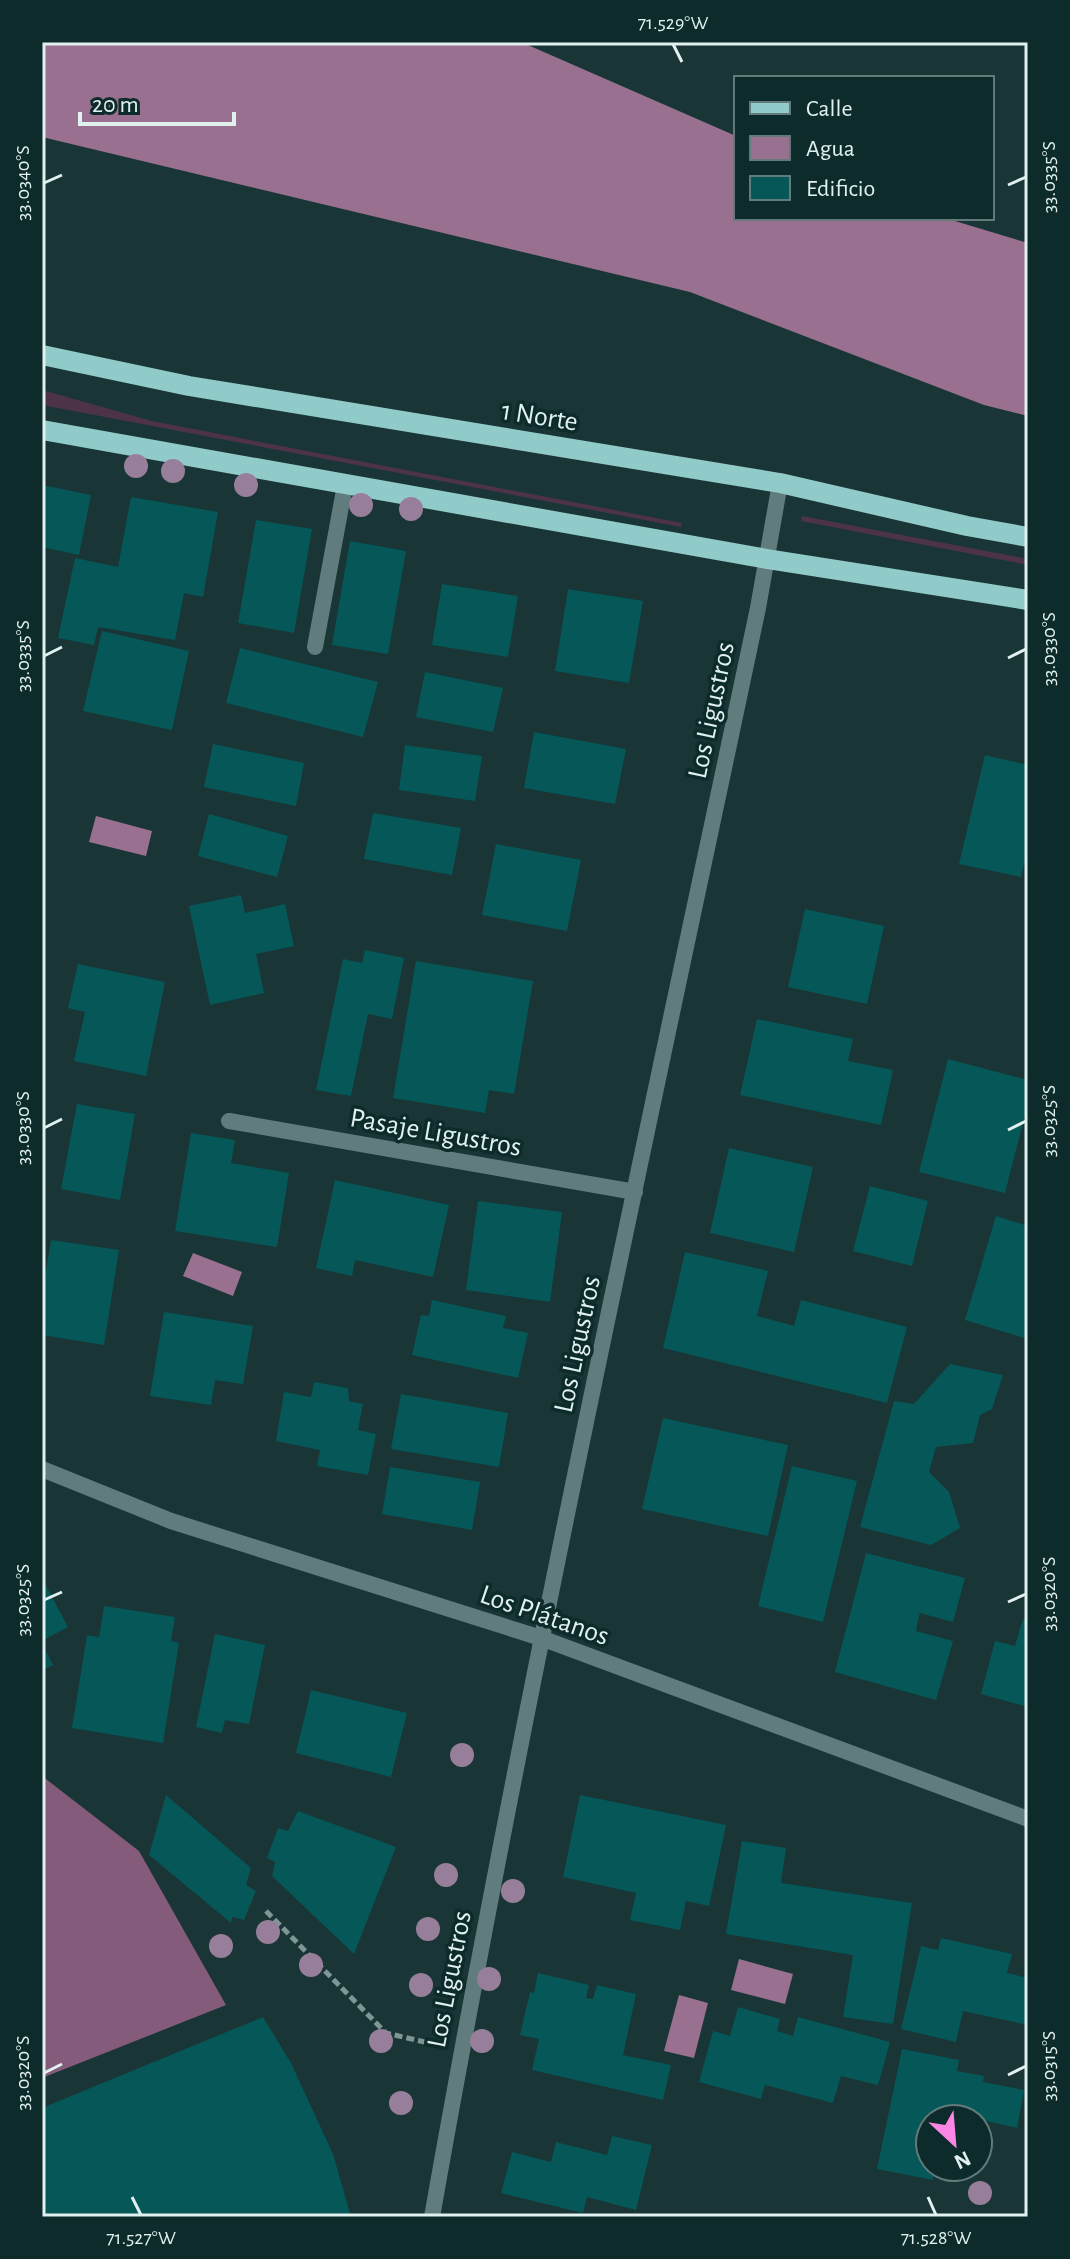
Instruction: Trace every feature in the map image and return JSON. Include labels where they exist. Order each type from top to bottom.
[{"type":"main road","name":"1 Norte","points":[[42,355],[189,386],[780,483],[1028,537]]},
{"type":"main road","points":[[42,430],[767,559],[1028,600]]},
{"type":"street","name":"Los Ligustros","points":[[432,2217],[460,2050],[541,1638],[767,559],[780,483]]},
{"type":"street","points":[[315,647],[345,485]]},
{"type":"street","name":"Pasaje Ligustros","points":[[229,1121],[635,1192]]},
{"type":"street","name":"Los Plátanos","points":[[42,1469],[171,1521],[541,1638],[1028,1819]]},
{"type":"path","points":[[266,1911],[386,2033],[460,2050]]},
{"type":"shaded area","points":[[42,390],[152,421],[682,523],[681,527],[42,405]]},
{"type":"shaded area","points":[[802,516],[1028,559],[1028,565],[801,521]]},
{"type":"shaded area","points":[[42,1776],[139,1851],[226,2005],[42,2078]]},
{"type":"water","points":[[42,42],[521,42],[734,135],[734,220],[952,220],[1028,243],[1028,416],[984,405],[690,292],[42,137]]},
{"type":"water","points":[[96,816],[152,831],[146,856],[89,842]]},
{"type":"water","points":[[193,1253],[242,1272],[233,1296],[183,1276]]},
{"type":"water","points":[[739,1959],[793,1974],[785,2004],[731,1990]]},
{"type":"water","points":[[679,1995],[708,2003],[694,2058],[664,2051]]},
{"type":"building","points":[[42,485],[91,495],[79,555],[42,547]]},
{"type":"building","points":[[131,497],[218,512],[203,597],[184,593],[175,640],[98,627],[94,645],[58,638],[75,558],[118,567]]},
{"type":"building","points":[[256,520],[312,529],[294,633],[238,623]]},
{"type":"building","points":[[350,541],[406,551],[388,654],[332,645]]},
{"type":"building","points":[[442,584],[518,596],[508,657],[432,645]]},
{"type":"building","points":[[568,589],[643,601],[629,683],[555,671]]},
{"type":"building","points":[[102,631],[189,651],[172,730],[83,711]]},
{"type":"building","points":[[240,648],[378,682],[363,737],[226,703]]},
{"type":"building","points":[[425,672],[503,688],[493,732],[416,717]]},
{"type":"building","points":[[534,732],[626,749],[615,804],[524,788]]},
{"type":"building","points":[[213,744],[304,763],[296,806],[204,787]]},
{"type":"building","points":[[405,745],[482,756],[475,801],[399,790]]},
{"type":"building","points":[[985,755],[1028,765],[1028,847],[1021,877],[959,864]]},
{"type":"building","points":[[373,813],[461,828],[452,875],[364,859]]},
{"type":"building","points":[[209,814],[288,836],[277,877],[198,856]]},
{"type":"building","points":[[496,844],[581,860],[567,931],[482,915]]},
{"type":"building","points":[[241,895],[245,913],[285,904],[294,946],[256,954],[264,993],[210,1005],[189,906]]},
{"type":"building","points":[[805,909],[884,926],[867,1004],[788,987]]},
{"type":"building","points":[[365,950],[404,958],[392,1019],[368,1014],[351,1096],[316,1090],[343,959],[362,963]]},
{"type":"building","points":[[416,961],[533,981],[514,1094],[489,1090],[485,1113],[393,1098]]},
{"type":"building","points":[[78,964],[165,982],[146,1076],[74,1061],[85,1012],[68,1008]]},
{"type":"building","points":[[757,1019],[853,1039],[848,1061],[893,1070],[881,1125],[740,1095]]},
{"type":"building","points":[[948,1059],[1028,1080],[1028,1103],[1005,1193],[919,1172]]},
{"type":"building","points":[[77,1104],[135,1114],[120,1200],[61,1189]]},
{"type":"building","points":[[191,1133],[235,1140],[231,1163],[289,1173],[277,1247],[175,1231]]},
{"type":"building","points":[[729,1148],[813,1167],[794,1252],[710,1233]]},
{"type":"building","points":[[335,1180],[449,1205],[433,1277],[355,1260],[352,1276],[316,1268]]},
{"type":"building","points":[[870,1186],[928,1201],[912,1266],[853,1251]]},
{"type":"building","points":[[478,1201],[562,1212],[550,1302],[466,1290]]},
{"type":"building","points":[[996,1216],[1028,1226],[1028,1339],[965,1320]]},
{"type":"building","points":[[51,1240],[119,1250],[104,1345],[42,1335],[42,1295]]},
{"type":"building","points":[[685,1252],[768,1271],[757,1316],[794,1326],[801,1300],[907,1327],[887,1403],[663,1348]]},
{"type":"building","points":[[432,1300],[506,1316],[503,1328],[528,1333],[518,1378],[412,1355],[421,1315],[429,1316]]},
{"type":"building","points":[[164,1312],[253,1326],[243,1384],[215,1380],[211,1405],[150,1396]]},
{"type":"building","points":[[950,1364],[1003,1375],[992,1409],[980,1415],[973,1443],[936,1447],[929,1472],[949,1492],[960,1528],[931,1545],[860,1527],[894,1401],[914,1404]]},
{"type":"building","points":[[314,1382],[348,1388],[349,1401],[363,1404],[358,1430],[376,1434],[368,1475],[317,1466],[320,1450],[276,1441],[284,1392],[311,1397]]},
{"type":"building","points":[[401,1394],[508,1413],[499,1467],[391,1449]]},
{"type":"building","points":[[663,1418],[788,1445],[768,1536],[642,1509]]},
{"type":"building","points":[[792,1466],[857,1481],[823,1622],[758,1606]]},
{"type":"building","points":[[390,1467],[480,1482],[472,1530],[382,1514]]},
{"type":"building","points":[[866,1553],[965,1578],[953,1622],[920,1613],[918,1620],[916,1631],[953,1641],[936,1700],[835,1672]]},
{"type":"building","points":[[42,1578],[68,1627],[42,1641]]},
{"type":"building","points":[[104,1606],[175,1617],[171,1641],[179,1643],[163,1743],[72,1728],[87,1635],[99,1637]]},
{"type":"building","points":[[1023,1619],[1028,1620],[1028,1707],[981,1694],[995,1641],[1015,1646]]},
{"type":"building","points":[[215,1634],[265,1645],[249,1724],[225,1720],[222,1733],[196,1727]]},
{"type":"building","points":[[42,1644],[53,1665],[42,1671]]},
{"type":"building","points":[[311,1690],[407,1713],[391,1777],[296,1753]]},
{"type":"building","points":[[166,1795],[251,1868],[246,1885],[256,1891],[244,1920],[232,1917],[231,1923],[149,1855]]},
{"type":"building","points":[[580,1795],[726,1825],[709,1906],[686,1901],[680,1930],[630,1920],[636,1893],[563,1877]]},
{"type":"building","points":[[298,1811],[396,1847],[354,1954],[272,1876],[275,1862],[267,1858],[278,1828],[288,1831]]},
{"type":"building","points":[[742,1841],[786,1848],[781,1883],[912,1903],[893,2024],[843,2017],[853,1955],[726,1934]]},
{"type":"building","points":[[941,1938],[1012,1954],[1007,1973],[1028,1978],[1028,2025],[963,2011],[956,2042],[901,2029],[921,1946],[938,1950]]},
{"type":"building","points":[[538,1973],[589,1985],[586,1998],[593,1999],[597,1985],[636,1994],[623,2055],[671,2065],[663,2100],[532,2070],[539,2039],[520,2035]]},
{"type":"building","points":[[738,2007],[780,2019],[777,2031],[793,2036],[798,2017],[890,2042],[878,2085],[841,2076],[833,2103],[765,2085],[761,2099],[699,2082],[713,2031],[730,2036]]},
{"type":"building","points":[[263,2017],[291,2063],[333,2154],[351,2217],[42,2217],[42,2108]]},
{"type":"building","points":[[902,2049],[959,2060],[957,2071],[984,2076],[983,2082],[1024,2090],[1017,2128],[994,2123],[994,2103],[914,2103],[914,2176],[877,2169]]},
{"type":"building","points":[[612,2136],[652,2145],[636,2210],[587,2197],[583,2213],[501,2193],[512,2152],[551,2162],[556,2142],[607,2155]]}]
